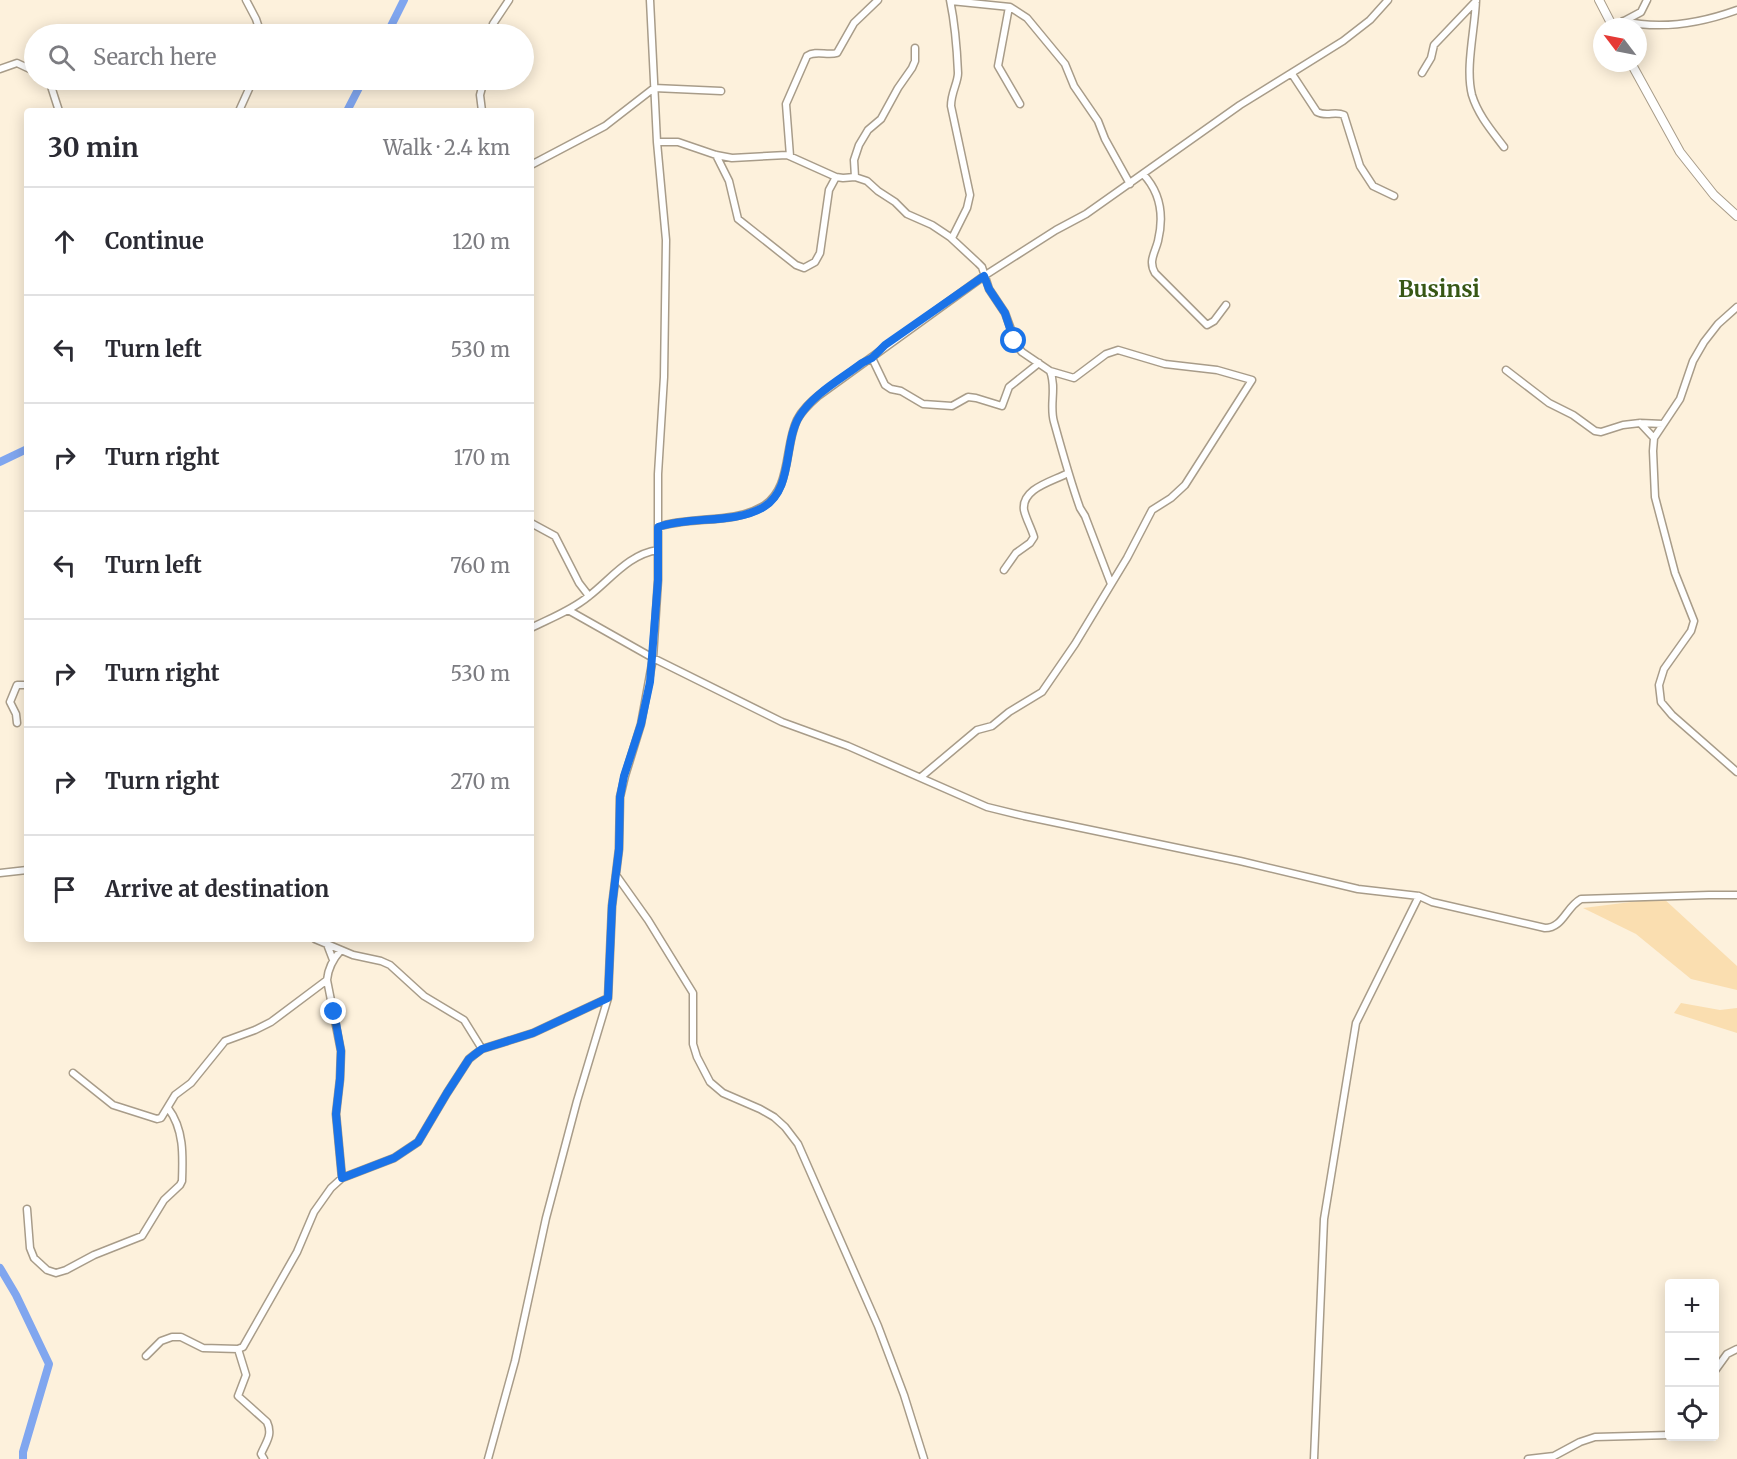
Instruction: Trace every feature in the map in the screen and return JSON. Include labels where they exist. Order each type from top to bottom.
[{"type":"main road","points":[[1599,0],[1608,18]]},
{"type":"main road","points":[[1636,72],[1686,162],[1714,195],[1737,216]]},
{"type":"street","points":[[246,0],[258,24]]},
{"type":"street","points":[[493,24],[509,0]]},
{"type":"street","points":[[488,1459],[515,1361],[534,1264],[577,1101],[608,998],[620,797],[624,776],[641,724],[653,658],[658,549],[658,474],[664,377],[666,240],[657,142],[650,0]]},
{"type":"street","points":[[790,156],[786,104],[807,56],[813,53],[837,53],[843,38],[854,23],[878,0]]},
{"type":"street","points":[[952,238],[967,208],[970,195],[951,106],[952,91],[958,75],[956,34],[950,0],[1009,7],[1027,18],[1065,64],[1077,89],[1100,124],[1105,139],[1130,184]]},
{"type":"street","points":[[658,527],[685,520],[744,514],[764,507],[774,497],[781,484],[796,422],[805,408],[862,363],[872,358],[885,345],[984,276],[1056,230],[1086,214],[1240,105],[1357,31],[1388,0]]},
{"type":"street","points":[[1422,73],[1431,58],[1434,45],[1476,0]]},
{"type":"street","points":[[1476,0],[1470,77],[1472,94],[1479,112],[1504,147]]},
{"type":"street","points":[[1629,18],[1641,12],[1647,0]]},
{"type":"street","points":[[1009,7],[998,66],[1020,104]]},
{"type":"street","points":[[1647,26],[1714,18],[1737,10]]},
{"type":"street","points":[[855,177],[854,160],[859,146],[867,130],[881,119],[912,68],[915,61],[915,48]]},
{"type":"street","points":[[0,69],[17,63],[24,66]]},
{"type":"street","points":[[1292,74],[1317,112],[1322,115],[1340,113],[1344,115],[1360,166],[1373,186],[1394,196]]},
{"type":"street","points":[[534,163],[605,126],[654,88],[722,91]]},
{"type":"street","points":[[52,90],[58,108]]},
{"type":"street","points":[[240,108],[248,90]]},
{"type":"street","points":[[481,90],[482,108]]},
{"type":"street","points":[[657,142],[678,142],[716,155],[739,158],[764,155],[790,156],[837,177],[855,177],[867,181],[907,214],[932,225],[952,238],[980,265],[989,289],[1005,313],[1017,346],[1022,352],[1050,370],[1074,378],[1106,354],[1118,350],[1165,364],[1217,370],[1252,380],[1185,485],[1171,498],[1152,510],[1075,644],[1042,692],[1008,712],[992,726],[977,730],[921,777]]},
{"type":"street","points":[[716,155],[729,181],[738,219],[764,237],[796,265],[804,268],[815,262],[820,253],[829,190],[837,177]]},
{"type":"street","points":[[1143,174],[1154,187],[1159,204],[1160,233],[1151,263],[1155,273],[1207,325],[1214,321],[1226,304]]},
{"type":"street","points":[[1737,307],[1718,324],[1693,361],[1680,399],[1654,438],[1653,461],[1655,497],[1675,573],[1695,621],[1691,632],[1664,669],[1659,685],[1660,702],[1737,772]]},
{"type":"street","points":[[872,358],[885,385],[929,406],[952,405],[968,397],[1002,406],[1009,387],[1039,363]]},
{"type":"street","points":[[1050,370],[1054,391],[1054,422],[1068,472],[1111,584]]},
{"type":"street","points":[[1506,370],[1549,403],[1600,432],[1623,425],[1663,424]]},
{"type":"street","points":[[1640,423],[1654,438]]},
{"type":"street","points":[[1004,570],[1016,553],[1030,543],[1034,537],[1024,508],[1026,498],[1034,490],[1068,472]]},
{"type":"street","points":[[534,525],[555,536],[579,583],[589,596]]},
{"type":"street","points":[[534,627],[568,610],[589,596],[633,559],[647,551],[658,549]]},
{"type":"street","points":[[568,610],[653,658],[793,727],[825,737],[909,774],[921,777],[953,793],[1024,816],[1240,861],[1358,889],[1419,896],[1432,902],[1552,928],[1581,899],[1737,895]]},
{"type":"street","points":[[17,723],[16,714],[10,702],[17,685],[24,685]]},
{"type":"street","points":[[0,873],[24,870]]},
{"type":"street","points":[[616,874],[648,920],[693,993],[693,1044],[710,1082],[723,1093],[774,1117],[798,1144],[878,1326],[904,1395],[924,1459]]},
{"type":"street","points":[[1314,1459],[1324,1219],[1356,1023],[1419,896]]},
{"type":"street","points":[[326,942],[353,955],[390,965],[424,996],[464,1020],[482,1049]]},
{"type":"street","points":[[326,942],[333,960]]},
{"type":"street","points":[[340,950],[328,971],[327,980],[341,1051],[336,1114],[342,1178]]},
{"type":"street","points":[[73,1073],[113,1105],[157,1119],[161,1118],[175,1095],[191,1083],[225,1041],[271,1022],[327,980]]},
{"type":"street","points":[[146,1356],[161,1341],[172,1337],[181,1337],[203,1348],[238,1349],[246,1343],[297,1251],[314,1212],[331,1188],[342,1178],[394,1158],[418,1142],[469,1059],[482,1049],[533,1033],[608,998]]},
{"type":"street","points":[[27,1209],[30,1248],[34,1258],[47,1270],[56,1273],[142,1236],[164,1200],[182,1181],[183,1152],[180,1132],[168,1108]]},
{"type":"street","points":[[238,1349],[246,1375],[238,1396],[267,1422],[269,1428],[269,1438],[261,1454],[264,1459]]},
{"type":"street","points":[[1719,1365],[1727,1354],[1737,1349]]},
{"type":"street","points":[[1528,1459],[1554,1456],[1595,1437],[1665,1435]]},
{"type":"shaded area","points":[[1663,898],[1737,966],[1737,990],[1691,979],[1636,934],[1583,908]]},
{"type":"shaded area","points":[[1681,1003],[1720,1010],[1737,1008],[1737,1033],[1674,1013]]},
{"type":"waterway","points":[[392,24],[404,0]]},
{"type":"waterway","points":[[349,108],[358,90]]},
{"type":"waterway","points":[[0,462],[24,450]]},
{"type":"waterway","points":[[0,1268],[16,1295],[49,1364],[23,1452],[23,1459]]},
{"type":"district","name":"Businsi","points":[[1439,289]]},
{"type":"route","points":[[334,1012],[341,1051],[336,1114],[342,1178],[394,1158],[412,1148],[432,1121],[469,1059],[482,1049],[533,1033],[608,998],[612,906],[619,849],[620,797],[624,776],[641,724],[650,682],[658,580],[658,527],[685,520],[744,514],[764,507],[774,497],[781,484],[796,422],[805,408],[862,363],[872,358],[885,345],[984,276],[989,289],[1005,313],[1014,341]]}]
